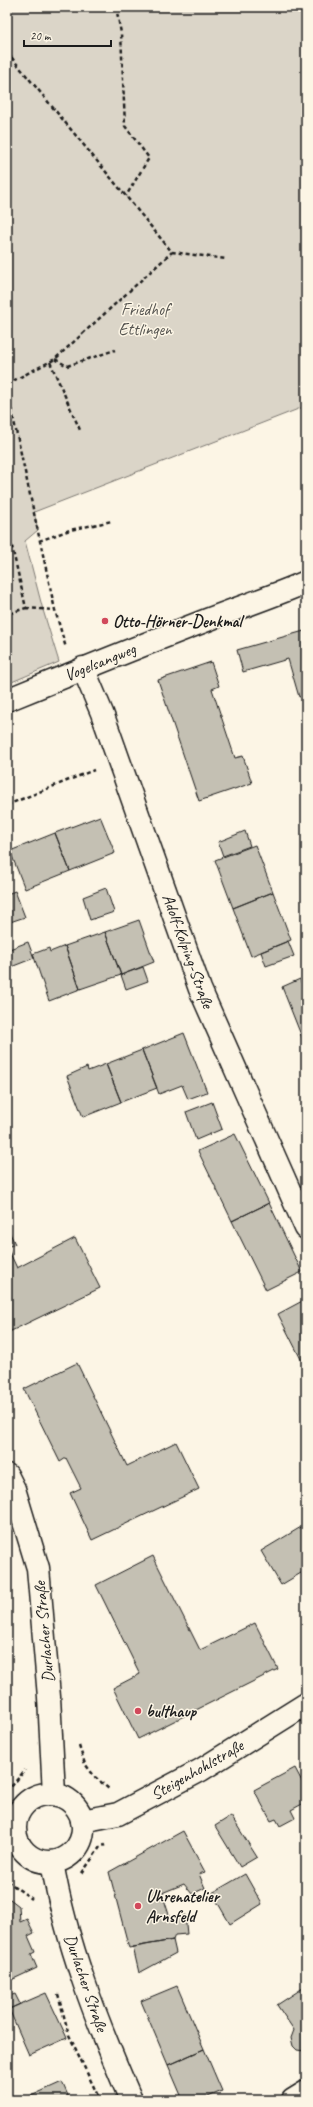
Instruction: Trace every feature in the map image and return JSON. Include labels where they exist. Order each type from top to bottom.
[{"type":"street","name":"Vogelsangweg","points":[[7,700],[78,670],[306,582]]},
{"type":"street","name":"Adolf-Kolping-Straße","points":[[78,670],[119,760],[200,989],[306,1228]]},
{"type":"street","name":"Durlacher Straße","points":[[7,1475],[14,1489],[38,1568],[50,1705],[54,1794]]},
{"type":"street","name":"Steigenhohlstraße","points":[[82,1821],[118,1814],[201,1770],[306,1704]]},
{"type":"street","points":[[54,1794],[64,1798],[72,1803],[82,1821],[82,1833],[79,1843],[72,1852],[63,1859],[52,1862],[42,1862],[32,1858],[24,1851],[12,1845],[15,1822],[25,1804],[34,1798],[54,1794]]},
{"type":"street","name":"Durlacher Straße","points":[[52,1862],[58,1897],[76,1959],[114,2061],[131,2100]]},
{"type":"street","points":[[293,2100],[306,2092]]},
{"type":"path","points":[[116,7],[121,33],[125,126],[149,158],[126,196]]},
{"type":"path","points":[[7,52],[172,252],[226,259]]},
{"type":"path","points":[[7,384],[55,359],[172,252]]},
{"type":"path","points":[[55,359],[67,366],[114,350]]},
{"type":"path","points":[[50,362],[80,430]]},
{"type":"path","points":[[7,389],[55,610],[78,670]]},
{"type":"path","points":[[39,541],[70,530],[112,521]]},
{"type":"path","points":[[7,525],[26,608]]},
{"type":"path","points":[[7,614],[26,608],[55,610]]},
{"type":"path","points":[[7,805],[119,760]]},
{"type":"path","points":[[81,1750],[85,1764],[95,1777],[109,1788]]},
{"type":"path","points":[[7,1792],[27,1766]]},
{"type":"path","points":[[83,1878],[82,1872],[100,1847],[112,1842]]},
{"type":"path","points":[[7,1881],[29,1896],[35,1904]]},
{"type":"green space","name":"Friedhof Ettlingen","points":[[7,7],[306,7],[306,406],[34,512],[38,530],[25,541],[43,610],[59,662],[7,684]]},
{"type":"building","points":[[304,631],[306,637],[306,695],[299,697],[288,659],[243,672],[237,650]]},
{"type":"building","points":[[211,662],[219,686],[212,689],[235,758],[243,756],[252,783],[199,801],[158,680]]},
{"type":"building","points":[[100,816],[115,853],[70,871],[55,833]]},
{"type":"building","points":[[245,831],[250,846],[223,856],[218,842]]},
{"type":"building","points":[[55,833],[70,871],[25,889],[10,851]]},
{"type":"building","points":[[255,845],[273,892],[233,908],[215,860]]},
{"type":"building","points":[[106,888],[114,912],[90,920],[83,897]]},
{"type":"building","points":[[15,891],[25,917],[7,923],[7,894]]},
{"type":"building","points":[[273,892],[291,940],[251,956],[233,908]]},
{"type":"building","points":[[139,920],[154,962],[121,975],[105,932]]},
{"type":"building","points":[[105,932],[121,975],[80,989],[65,946]]},
{"type":"building","points":[[288,941],[294,956],[266,966],[261,952]]},
{"type":"building","points":[[28,942],[34,958],[11,967],[7,950]]},
{"type":"building","points":[[65,946],[80,989],[49,1001],[33,954],[49,948],[50,952]]},
{"type":"building","points":[[143,967],[148,981],[126,989],[121,975]]},
{"type":"building","points":[[300,979],[302,985],[306,984],[306,1038],[303,1040],[282,987]]},
{"type":"building","points":[[184,1033],[207,1092],[188,1099],[182,1085],[159,1094],[142,1050]]},
{"type":"building","points":[[142,1050],[157,1088],[121,1102],[106,1064]]},
{"type":"building","points":[[106,1064],[121,1102],[83,1117],[67,1076],[87,1067],[88,1071]]},
{"type":"building","points":[[212,1102],[222,1129],[196,1140],[186,1112]]},
{"type":"building","points":[[235,1134],[269,1203],[232,1221],[198,1151]]},
{"type":"building","points":[[269,1203],[302,1272],[266,1290],[232,1221]]},
{"type":"building","points":[[7,1227],[15,1244],[7,1247]]},
{"type":"building","points":[[75,1238],[100,1288],[7,1333],[7,1247],[17,1268]]},
{"type":"building","points":[[306,1299],[306,1369],[278,1314]]},
{"type":"building","points":[[77,1363],[127,1466],[176,1442],[199,1489],[92,1540],[70,1493],[81,1488],[66,1458],[60,1462],[24,1389]]},
{"type":"building","points":[[306,1524],[306,1570],[281,1585],[261,1551]]},
{"type":"building","points":[[153,1556],[200,1650],[255,1623],[278,1669],[138,1739],[113,1688],[140,1674],[96,1585]]},
{"type":"building","points":[[295,1768],[306,1789],[306,1802],[291,1810],[295,1818],[280,1826],[276,1819],[271,1821],[254,1790]]},
{"type":"building","points":[[231,1816],[257,1857],[240,1867],[215,1826]]},
{"type":"building","points":[[183,1831],[205,1872],[199,1874],[205,1888],[192,1894],[184,1884],[162,1893],[170,1918],[185,1915],[187,1934],[175,1935],[173,1940],[129,1948],[109,1872]]},
{"type":"building","points":[[245,1874],[262,1904],[230,1924],[212,1893]]},
{"type":"building","points":[[10,1899],[19,1906],[20,1922],[27,1919],[34,1933],[28,1936],[35,1952],[31,1954],[37,1968],[7,1982],[7,1900]]},
{"type":"building","points":[[173,1940],[176,1953],[139,1973],[133,1947]]},
{"type":"building","points":[[177,1986],[204,2049],[168,2065],[141,2001]]},
{"type":"building","points":[[306,1986],[306,2050],[304,2051],[297,2050],[293,2046],[291,2038],[294,2030],[277,2005]]},
{"type":"building","points":[[46,1993],[67,2038],[29,2055],[9,2009]]},
{"type":"building","points":[[15,1994],[20,2004],[7,2010],[7,1997]]},
{"type":"building","points":[[204,2049],[222,2091],[201,2100],[183,2100],[168,2065]]},
{"type":"building","points":[[62,2082],[70,2100],[22,2100]]},
{"type":"place","name":"Otto-Hörner-Denkmal","points":[[105,621]]},
{"type":"place","name":"bulthaup","points":[[138,1711]]},
{"type":"place","name":"Uhrenatelier Arnsfeld","points":[[138,1906]]}]
